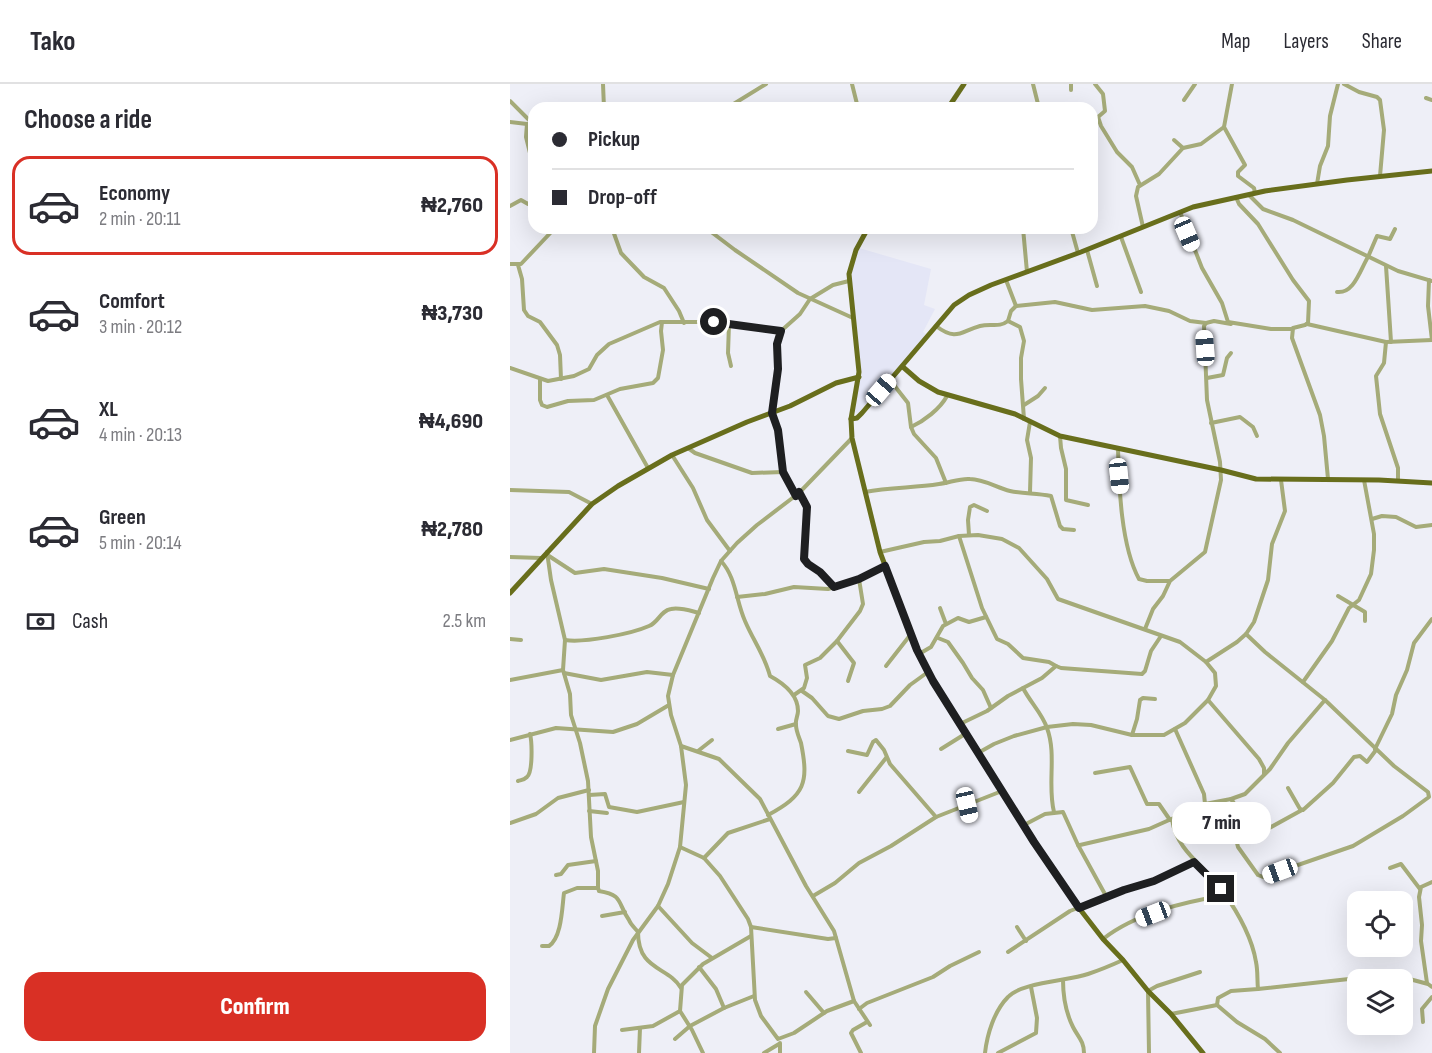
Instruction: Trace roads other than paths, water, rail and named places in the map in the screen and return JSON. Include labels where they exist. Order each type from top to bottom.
[{"type":"main road","points":[[952,102],[964,84]]},
{"type":"main road","points":[[851,416],[860,414],[961,300],[1006,280],[1078,254],[1180,212],[1236,197],[1317,184],[1432,171]]},
{"type":"main road","points":[[865,234],[851,264],[849,281],[859,377],[851,416],[852,438],[880,552],[910,634],[928,672],[966,734],[1079,908],[1103,939],[1203,1053]]},
{"type":"main road","points":[[903,367],[928,387],[947,396],[1004,410],[1060,436],[1256,479],[1398,480],[1432,483]]},
{"type":"main road","points":[[510,593],[592,504],[606,493],[672,455],[836,383],[859,377]]},
{"type":"street","points":[[603,84],[604,102]]},
{"type":"street","points":[[737,102],[766,84]]},
{"type":"street","points":[[852,84],[856,102]]},
{"type":"street","points":[[1033,84],[1038,102]]},
{"type":"street","points":[[1071,84],[1071,90]]},
{"type":"street","points":[[1095,84],[1105,101],[1105,111],[1098,117],[1101,126],[1117,152],[1132,167],[1140,185]]},
{"type":"street","points":[[1185,100],[1195,84]]},
{"type":"street","points":[[936,326],[947,333],[959,334],[979,326],[1002,326],[1008,321],[1011,311],[1016,306],[1055,302],[1092,310],[1145,306],[1169,311],[1190,321],[1206,323],[1214,321],[1271,329],[1292,329],[1307,324],[1389,342],[1432,340],[1428,306],[1431,281],[1412,277],[1386,266],[1293,220],[1263,209],[1251,194],[1254,188],[1238,176],[1238,172],[1245,165],[1224,127],[1232,84]]},
{"type":"street","points":[[1317,184],[1320,166],[1328,146],[1331,109],[1338,84]]},
{"type":"street","points":[[1344,84],[1380,100],[1384,130],[1380,176]]},
{"type":"street","points":[[1426,98],[1432,100]]},
{"type":"street","points":[[510,101],[528,119]]},
{"type":"street","points":[[510,122],[527,124],[528,145]]},
{"type":"street","points":[[1143,227],[1136,189],[1159,174],[1183,148],[1201,144],[1224,127]]},
{"type":"street","points":[[1174,141],[1183,148]]},
{"type":"street","points":[[1236,197],[1239,204],[1258,224],[1293,280],[1308,298],[1307,324]]},
{"type":"street","points":[[510,206],[521,200],[528,204]]},
{"type":"street","points":[[1180,212],[1202,268],[1231,324]]},
{"type":"street","points":[[1336,292],[1343,293],[1352,287],[1377,236],[1390,239],[1395,229]]},
{"type":"street","points":[[510,264],[521,264],[549,234]]},
{"type":"street","points":[[614,234],[621,253],[644,277],[664,288],[680,311],[684,323]]},
{"type":"street","points":[[714,234],[790,288],[854,318]]},
{"type":"street","points":[[1024,234],[1027,272]]},
{"type":"street","points":[[1073,234],[1078,254]]},
{"type":"street","points":[[1120,237],[1141,292]]},
{"type":"street","points":[[1087,250],[1097,286]]},
{"type":"street","points":[[518,265],[522,279],[524,310],[528,316],[540,322],[557,345],[560,355],[561,380]]},
{"type":"street","points":[[1386,266],[1389,342],[1384,363],[1376,376],[1380,414],[1398,468],[1398,480]]},
{"type":"street","points":[[1006,280],[1016,306]]},
{"type":"street","points":[[834,587],[804,559],[807,507],[783,472],[778,430],[772,413],[778,369],[777,344],[781,331],[800,314],[810,299],[832,285],[849,281]]},
{"type":"street","points":[[1223,322],[1225,315]]},
{"type":"street","points":[[1008,321],[1020,327],[1023,337],[1021,379],[1031,458],[1030,492]]},
{"type":"street","points":[[540,379],[540,400],[544,406],[568,401],[594,400],[620,389],[653,383],[656,380],[663,350],[662,322]]},
{"type":"street","points":[[510,368],[548,381],[561,380],[589,369],[597,355],[609,344],[662,322],[714,322],[781,331]]},
{"type":"street","points":[[1145,629],[1153,609],[1164,596],[1170,581],[1205,552],[1221,480],[1208,400],[1204,332],[1206,323]]},
{"type":"street","points":[[729,324],[728,353],[731,366]]},
{"type":"street","points":[[1292,329],[1295,349],[1322,425],[1328,479]]},
{"type":"street","points":[[1207,378],[1223,375],[1227,358],[1231,353]]},
{"type":"street","points":[[890,380],[908,403],[911,427],[920,443],[936,458],[946,483]]},
{"type":"street","points":[[1024,405],[1038,396],[1045,387]]},
{"type":"street","points":[[607,395],[648,468]]},
{"type":"street","points":[[911,427],[940,406],[947,396]]},
{"type":"street","points":[[1211,423],[1240,417],[1253,427],[1257,436]]},
{"type":"street","points":[[1060,436],[1066,469],[1066,500],[1088,505]]},
{"type":"street","points":[[594,1053],[595,1026],[603,1001],[638,932],[658,906],[680,847],[686,785],[681,746],[668,696],[673,675],[709,589],[722,561],[730,551],[757,525],[798,494],[852,438]]},
{"type":"street","points":[[688,448],[695,453],[752,473],[783,472]]},
{"type":"street","points":[[1118,448],[1126,537],[1137,575],[1142,580],[1170,581]]},
{"type":"street","points":[[672,455],[693,488],[707,520],[730,551]]},
{"type":"street","points":[[864,492],[946,483],[970,478],[1013,492],[1051,496],[1060,526],[1063,529],[1074,530]]},
{"type":"street","points":[[1206,663],[1246,634],[1254,622],[1265,593],[1272,544],[1285,511],[1281,480]]},
{"type":"street","points":[[1303,682],[1332,641],[1339,625],[1359,600],[1371,574],[1374,550],[1372,519],[1364,480]]},
{"type":"street","points":[[510,490],[569,492],[592,504]]},
{"type":"street","points":[[969,535],[970,507],[974,505],[987,511]]},
{"type":"street","points":[[1372,519],[1389,516],[1416,526],[1432,525]]},
{"type":"street","points":[[880,552],[959,536],[992,536],[1019,548],[1047,579],[1058,599],[1180,642],[1215,673],[1216,687],[1208,700],[1190,719],[1158,736],[1132,735],[1084,723],[1047,728],[1014,736],[978,753]]},
{"type":"street","points":[[959,536],[986,617],[997,639],[1012,648],[1019,656],[1049,662],[1059,668],[1142,674],[1151,651],[1161,636]]},
{"type":"street","points":[[548,554],[575,573],[604,569],[662,578],[709,589]]},
{"type":"street","points":[[548,554],[552,587],[565,640],[564,671],[570,694],[571,715],[584,758],[589,792],[589,811],[598,871],[597,891]]},
{"type":"street","points":[[510,557],[541,558]]},
{"type":"street","points":[[704,858],[728,833],[769,817],[793,799],[804,783],[806,773],[796,724],[798,710],[794,695],[770,676],[767,665],[746,624],[730,570],[722,561]]},
{"type":"street","points":[[737,597],[765,594],[794,587],[834,587],[859,579],[885,566]]},
{"type":"street","points":[[794,695],[802,691],[806,683],[806,665],[820,658],[837,641],[860,611],[863,604],[859,579]]},
{"type":"street","points":[[1338,596],[1365,612],[1365,621]]},
{"type":"street","points":[[940,608],[946,624]]},
{"type":"street","points":[[565,640],[580,642],[642,628],[654,623],[664,611],[671,609],[699,613]]},
{"type":"street","points":[[919,654],[928,649],[938,638],[940,629],[946,624],[958,618],[969,622],[986,617]]},
{"type":"street","points":[[1246,634],[1264,652],[1325,700],[1375,749],[1394,766],[1428,792],[1429,799],[1353,846],[1263,877],[1258,875],[1237,843],[1303,810],[1333,783],[1354,757],[1360,756],[1367,762],[1375,749],[1392,714],[1396,692],[1407,670],[1414,643],[1432,619]]},
{"type":"street","points":[[886,666],[910,634]]},
{"type":"street","points":[[938,638],[948,642],[972,678],[983,690],[990,708]]},
{"type":"street","points":[[510,639],[521,640]]},
{"type":"street","points":[[837,641],[854,663],[848,681]]},
{"type":"street","points":[[960,724],[1042,678],[1056,666]]},
{"type":"street","points":[[510,680],[564,671],[607,680],[647,672],[673,675]]},
{"type":"street","points":[[802,691],[834,719],[890,706],[910,685],[928,672]]},
{"type":"street","points":[[1023,688],[1047,728],[1052,748],[1054,812]]},
{"type":"street","points":[[1132,735],[1140,700],[1155,699]]},
{"type":"street","points":[[1208,700],[1264,771]]},
{"type":"street","points":[[1078,845],[1149,830],[1205,804],[1245,794],[1325,700]]},
{"type":"street","points":[[510,740],[548,729],[613,732],[638,724],[669,705]]},
{"type":"street","points":[[778,729],[796,724]]},
{"type":"street","points":[[1175,729],[1204,794],[1205,804]]},
{"type":"street","points":[[518,781],[526,778],[530,773],[532,745],[530,734]]},
{"type":"street","points":[[941,749],[966,734]]},
{"type":"street","points":[[848,751],[867,755],[876,740],[884,750],[886,758],[936,817]]},
{"type":"street","points":[[698,751],[712,741]]},
{"type":"street","points":[[681,746],[722,761],[760,799],[836,938],[854,1001],[869,1023],[853,1029],[851,1033],[861,1053]]},
{"type":"street","points":[[859,792],[886,758]]},
{"type":"street","points":[[1095,773],[1130,767],[1147,804],[1159,804],[1171,820],[1179,839],[1194,862],[1225,895],[1241,921],[1255,954],[1258,989]]},
{"type":"street","points":[[1288,788],[1300,809],[1303,810]]},
{"type":"street","points":[[813,896],[835,883],[859,863],[891,846],[936,817],[1002,790]]},
{"type":"street","points":[[510,824],[536,814],[558,798],[589,792],[605,794],[609,807],[629,812],[684,802]]},
{"type":"street","points":[[1231,799],[1256,832]]},
{"type":"street","points":[[967,805],[970,818]]},
{"type":"street","points":[[589,811],[607,813]]},
{"type":"street","points":[[1024,825],[1038,816],[1054,812],[1065,813],[1078,845],[1106,896]]},
{"type":"street","points":[[680,847],[704,858],[734,895],[751,927],[754,996],[761,1016],[780,1042],[780,1053]]},
{"type":"street","points":[[556,875],[561,874],[568,865],[596,861]]},
{"type":"street","points":[[1008,952],[1070,911],[1106,896],[1154,881],[1194,862]]},
{"type":"street","points":[[1217,1005],[1218,998],[1227,992],[1376,976],[1402,977],[1430,986],[1421,941],[1420,888],[1401,864],[1390,868]]},
{"type":"street","points":[[1420,888],[1432,882]]},
{"type":"street","points":[[542,946],[549,946],[554,942],[562,917],[564,892],[577,888],[616,896],[627,919],[638,932],[638,940],[650,964],[675,980],[681,988]]},
{"type":"street","points":[[1103,939],[1124,926],[1182,903],[1225,895]]},
{"type":"street","points":[[658,906],[692,943],[712,958]]},
{"type":"street","points":[[602,916],[625,912]]},
{"type":"street","points":[[751,927],[828,939],[836,938]]},
{"type":"street","points":[[1017,927],[1026,940]]},
{"type":"street","points":[[703,1053],[680,1011],[681,988],[684,981],[699,967],[751,936]]},
{"type":"street","points":[[859,1010],[867,1003],[938,975],[957,962],[979,952]]},
{"type":"street","points":[[985,1053],[989,1031],[1005,1000],[1015,992],[1087,975],[1123,960]]},
{"type":"street","points":[[699,967],[716,988],[725,1008]]},
{"type":"street","points":[[1149,1053],[1148,991],[1200,972]]},
{"type":"street","points":[[1063,980],[1063,992],[1070,1020],[1083,1042],[1084,1053]]},
{"type":"street","points":[[998,1053],[1037,1031],[1031,987]]},
{"type":"street","points":[[806,992],[824,1013]]},
{"type":"street","points":[[675,1039],[690,1026],[754,996]]},
{"type":"street","points":[[1423,1022],[1422,1009],[1432,997]]},
{"type":"street","points":[[764,1053],[824,1013],[854,1001]]},
{"type":"street","points":[[1171,1014],[1217,1005]]},
{"type":"street","points":[[1217,1005],[1237,1022],[1265,1039],[1280,1053]]},
{"type":"street","points":[[622,1030],[653,1026],[680,1011]]},
{"type":"street","points":[[639,1053],[640,1028]]}]
